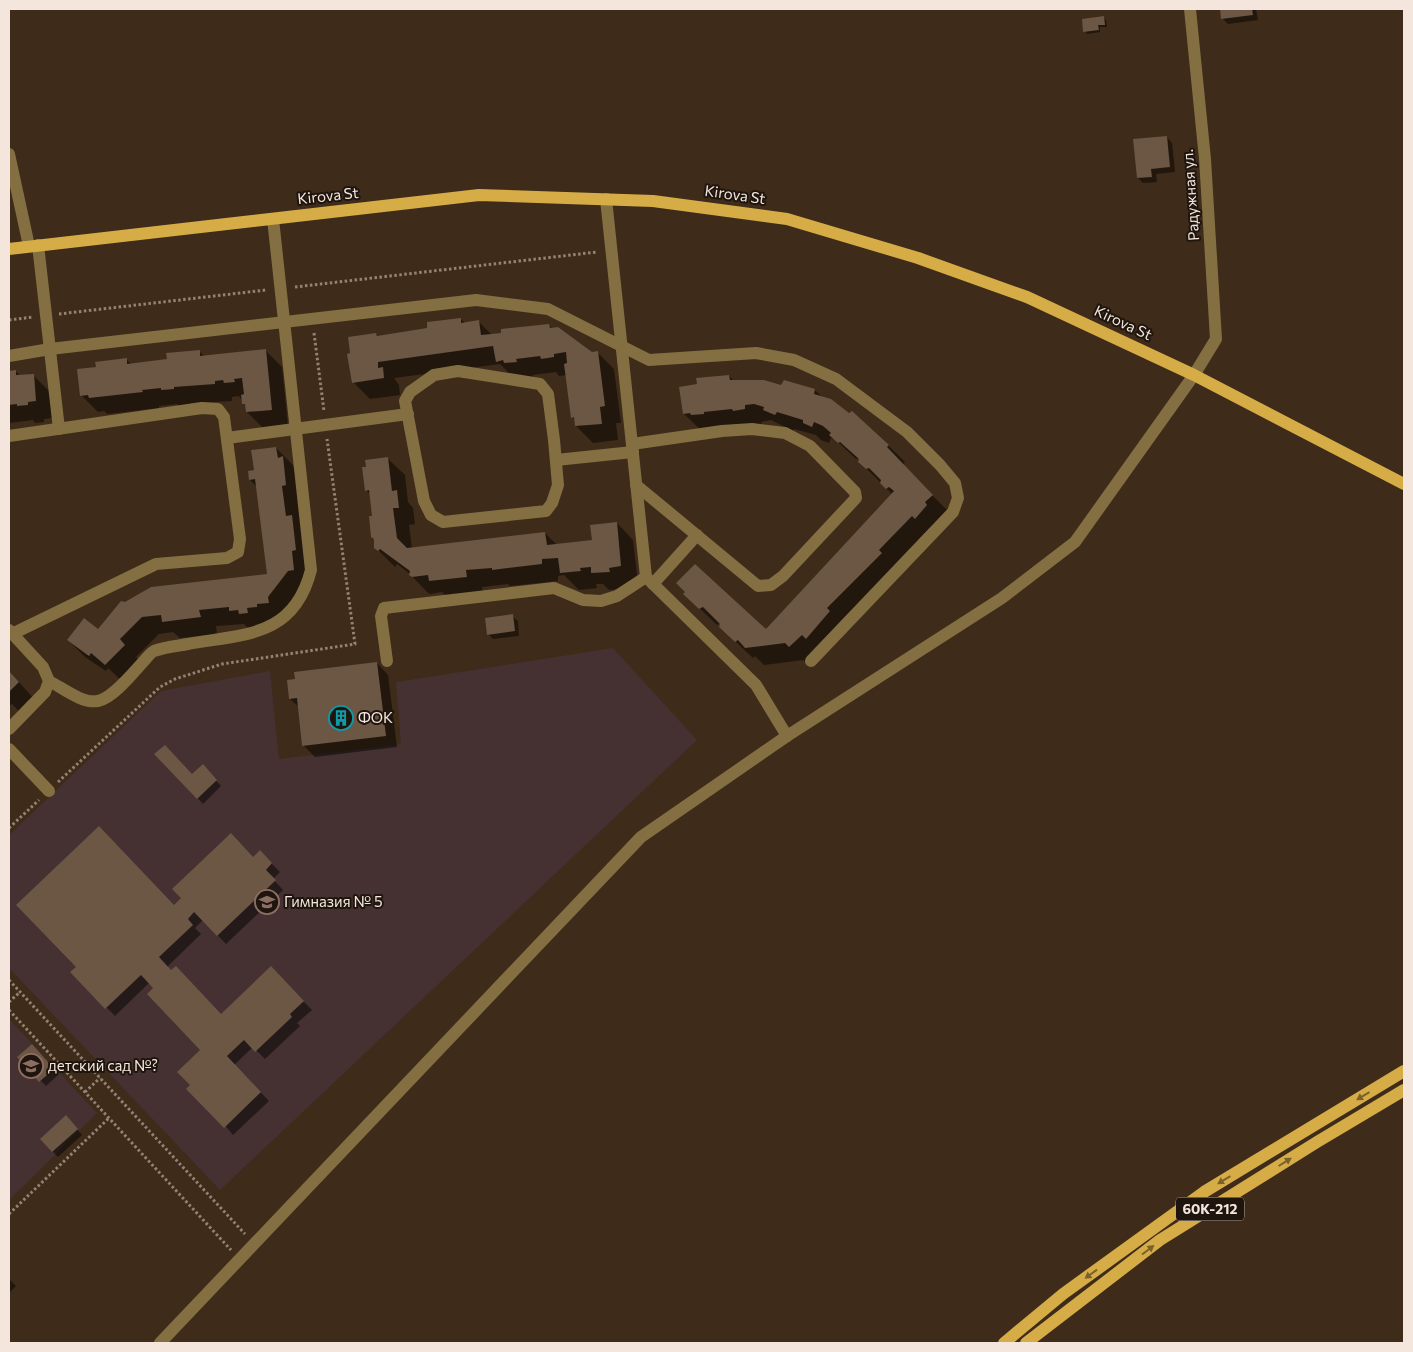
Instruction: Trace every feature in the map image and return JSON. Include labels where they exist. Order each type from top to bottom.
[{"type":"main road","name":"Kirova St","points":[[9,248],[478,195],[652,201],[787,218],[918,258],[1028,296],[1194,375],[1404,484]]},
{"type":"main road","points":[[1004,1343],[1063,1294],[1204,1192],[1404,1070]]},
{"type":"main road","name":"60К-212","points":[[1026,1343],[1160,1240],[1404,1090]]},
{"type":"street","name":"Радужная ул.","points":[[160,1343],[640,837],[787,736],[1002,598],[1075,542],[1194,375],[1216,339],[1206,159],[1190,9]]},
{"type":"street","points":[[9,154],[34,245],[46,315],[59,429]]},
{"type":"street","points":[[606,199],[636,485],[650,580],[756,685],[787,736]]},
{"type":"street","points":[[9,436],[202,408],[218,409],[224,417],[240,539],[238,552],[227,558],[156,564],[11,632],[43,667],[49,681],[86,701],[98,701],[115,690],[153,652],[182,645],[259,632],[274,626],[299,602],[308,586],[311,570],[273,218]]},
{"type":"street","points":[[9,356],[50,349],[476,300],[548,309],[649,360],[756,353],[794,360],[836,378],[907,432],[955,483],[958,498],[953,512],[811,661]]},
{"type":"street","points":[[458,371],[540,384],[548,394],[556,460],[558,484],[552,504],[546,510],[443,522],[431,515],[424,501],[405,401],[410,392],[434,375],[458,371]]},
{"type":"street","points":[[227,438],[408,414]]},
{"type":"street","points":[[556,460],[732,431],[752,429],[785,433],[810,446],[855,492],[856,498],[783,576],[771,585],[758,586],[636,485]]},
{"type":"street","points":[[388,661],[381,616],[384,608],[554,588],[583,600],[601,600],[617,596],[650,580],[697,535]]},
{"type":"street","points":[[9,729],[45,692],[49,681]]},
{"type":"street","points":[[9,750],[48,791]]},
{"type":"path","points":[[9,320],[611,250]]},
{"type":"path","points":[[9,828],[160,687],[175,679],[201,669],[222,664],[355,644],[312,318]]},
{"type":"path","points":[[9,980],[254,1244]]},
{"type":"path","points":[[9,1002],[20,992]]},
{"type":"path","points":[[9,1010],[240,1259]]},
{"type":"path","points":[[85,1092],[100,1078]]},
{"type":"path","points":[[9,1214],[109,1118]]},
{"type":"shaded area","name":"Гимназия № 5","points":[[613,648],[697,740],[220,1190],[9,968],[9,835],[161,691],[270,671],[279,759],[401,744],[396,682]]},
{"type":"shaded area","name":"детский сад №?","points":[[9,1019],[97,1113],[9,1200]]},
{"type":"building","points":[[1220,9],[1252,9],[1253,15],[1221,19]]},
{"type":"building","points":[[1104,16],[1105,25],[1098,25],[1099,30],[1083,32],[1082,19]]},
{"type":"building","points":[[1167,136],[1170,167],[1151,169],[1152,177],[1137,178],[1133,139]]},
{"type":"building","points":[[461,318],[461,323],[479,320],[481,335],[501,333],[501,329],[549,324],[550,328],[558,327],[592,352],[598,351],[605,406],[600,407],[602,424],[575,426],[574,417],[571,418],[564,364],[567,363],[566,352],[554,354],[554,357],[541,359],[540,356],[516,359],[517,362],[504,363],[503,360],[496,362],[493,346],[378,362],[378,368],[383,367],[384,378],[352,383],[347,354],[350,353],[348,337],[376,333],[377,336],[427,328],[427,322]]},
{"type":"building","points":[[266,349],[272,410],[246,412],[245,404],[242,404],[241,395],[244,394],[242,378],[234,379],[235,382],[224,383],[223,380],[215,381],[215,384],[174,387],[174,389],[142,390],[143,392],[89,398],[88,395],[80,396],[77,369],[96,367],[95,362],[127,358],[127,364],[167,359],[166,353],[200,350],[200,356]]},
{"type":"building","points":[[16,370],[16,375],[34,374],[36,401],[28,402],[28,405],[9,405],[9,371]]},
{"type":"building","points":[[729,375],[730,380],[764,380],[781,385],[784,380],[815,389],[814,394],[831,399],[849,413],[852,411],[889,445],[887,447],[933,495],[925,502],[927,505],[915,519],[912,516],[879,550],[882,553],[827,608],[830,611],[806,639],[802,635],[789,647],[785,643],[745,648],[738,640],[735,642],[719,627],[720,624],[703,607],[699,609],[683,594],[685,592],[676,583],[695,564],[766,629],[894,491],[889,487],[886,489],[880,483],[881,480],[869,468],[866,469],[858,462],[859,459],[829,435],[831,433],[823,426],[814,422],[812,427],[803,423],[803,420],[777,412],[775,415],[763,410],[764,407],[754,404],[745,405],[745,409],[733,411],[732,409],[704,412],[704,414],[683,414],[679,387],[697,384],[696,378]]},
{"type":"building","points":[[276,447],[278,458],[283,456],[286,485],[282,486],[286,516],[292,515],[296,550],[292,551],[294,570],[288,571],[268,597],[269,603],[257,604],[257,607],[247,608],[248,613],[239,614],[238,610],[229,611],[229,607],[199,610],[201,617],[162,622],[161,615],[142,617],[120,639],[125,645],[105,665],[91,653],[89,656],[67,640],[84,618],[98,629],[121,601],[125,602],[151,587],[267,574],[255,479],[249,480],[248,471],[254,470],[251,450]]},
{"type":"building","points":[[388,457],[392,491],[397,490],[399,508],[393,508],[397,538],[407,548],[545,532],[547,545],[592,540],[590,525],[617,522],[621,566],[609,568],[610,572],[591,573],[591,567],[580,568],[581,571],[560,573],[558,558],[542,559],[542,564],[492,570],[492,568],[466,570],[467,577],[429,581],[428,575],[412,577],[409,575],[410,571],[380,549],[378,551],[374,548],[374,539],[371,537],[369,516],[372,516],[369,490],[365,491],[362,467],[366,467],[365,460]]},
{"type":"building","points":[[513,614],[515,631],[487,635],[485,618]]},
{"type":"building","name":"ФОК","points":[[377,662],[386,736],[302,746],[297,698],[289,699],[287,680],[295,679],[294,672]]},
{"type":"building","points":[[9,671],[19,682],[9,692]]},
{"type":"building","points":[[165,745],[192,774],[203,764],[217,780],[197,799],[154,754]]},
{"type":"building","points":[[99,826],[174,905],[181,898],[172,889],[231,833],[253,857],[260,850],[272,863],[266,870],[276,880],[217,936],[194,912],[188,919],[193,925],[159,957],[171,970],[176,966],[221,1014],[271,966],[304,1001],[290,1014],[292,1017],[255,1052],[244,1040],[227,1056],[261,1092],[224,1128],[186,1089],[190,1085],[177,1072],[200,1050],[147,994],[153,988],[141,975],[105,1009],[70,972],[76,967],[16,905]]},
{"type":"building","points":[[32,1044],[54,1069],[39,1082],[17,1057]]},
{"type":"building","points":[[66,1115],[78,1129],[52,1152],[40,1139]]},
{"type":"place","name":"ФОК","points":[[341,718]]},
{"type":"place","name":"Гимназия № 5","points":[[267,902]]},
{"type":"place","name":"детский сад №?","points":[[31,1066]]}]
